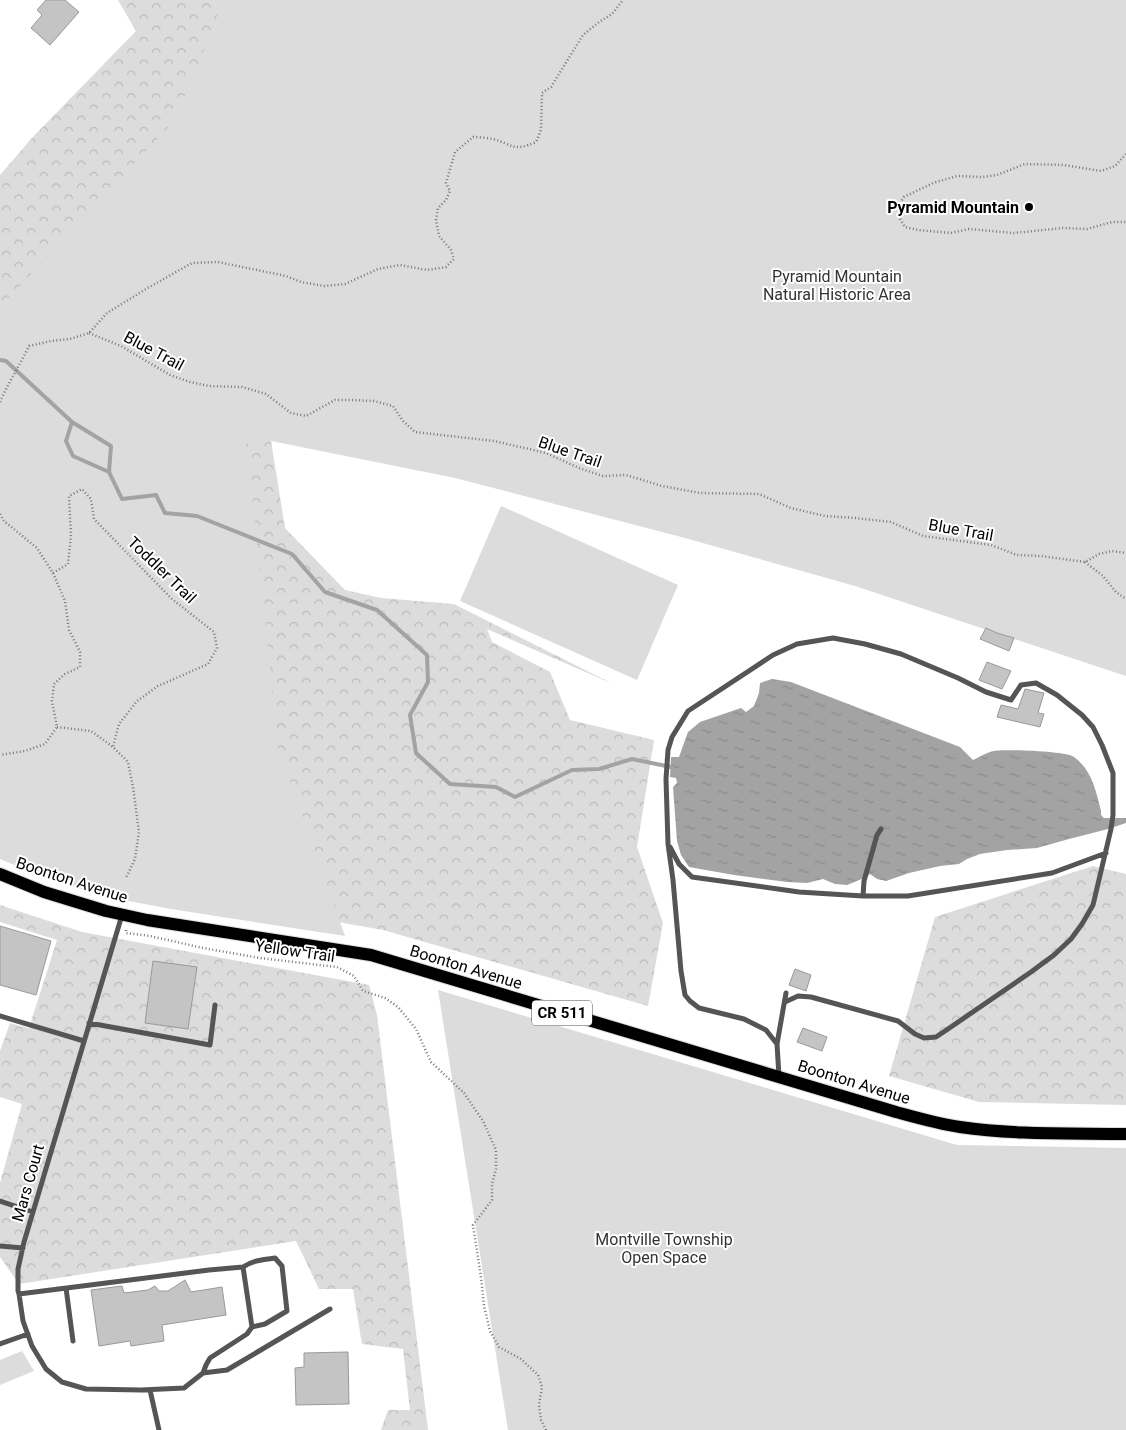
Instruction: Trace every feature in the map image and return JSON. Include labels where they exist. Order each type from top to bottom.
[{"type":"main road","name":"Boonton Avenue","points":[[0,874],[44,892],[155,922],[371,955],[937,1123],[1004,1132],[1126,1134]]},
{"type":"lane","points":[[777,1044],[766,1030],[744,1019],[699,1008],[685,995],[668,844],[666,779],[668,750],[672,737],[688,711],[773,655],[797,644],[833,638],[901,654],[986,692],[1011,700],[1021,685],[1036,683],[1057,695],[1082,715],[1093,727],[1113,773],[1113,815],[1106,853],[1093,904],[1071,939],[1054,955],[1031,972],[936,1037],[924,1038],[915,1034],[898,1021],[811,997],[798,996],[785,1002]]},
{"type":"lane","points":[[863,896],[864,881],[877,835],[881,829]]},
{"type":"lane","points":[[668,844],[679,864],[692,878],[799,892],[863,896],[908,896],[1052,873],[1106,853]]},
{"type":"lane","name":"Mars Court","points":[[122,914],[23,1248],[18,1269],[18,1294],[23,1321],[32,1346],[46,1369],[62,1382],[86,1389],[150,1390],[184,1388],[203,1373],[210,1358],[247,1334],[252,1327],[265,1324],[287,1311],[282,1266],[275,1258],[257,1260],[244,1267]]},
{"type":"lane","points":[[779,1076],[777,1044],[786,993]]},
{"type":"lane","points":[[89,1024],[210,1045],[216,1005]]},
{"type":"lane","points":[[0,1016],[84,1042]]},
{"type":"lane","points":[[0,1201],[33,1212]]},
{"type":"lane","points":[[0,1246],[23,1248]]},
{"type":"lane","points":[[18,1294],[244,1267],[252,1327]]},
{"type":"lane","points":[[66,1288],[73,1342]]},
{"type":"lane","points":[[203,1373],[227,1370],[330,1309]]},
{"type":"lane","points":[[0,1344],[28,1334]]},
{"type":"lane","points":[[150,1390],[159,1430]]},
{"type":"path","name":"Blue Trail","points":[[623,0],[612,14],[583,35],[551,87],[542,93],[541,130],[536,142],[523,147],[510,146],[493,139],[473,136],[455,152],[446,183],[450,192],[446,200],[438,208],[436,220],[439,236],[451,250],[454,260],[446,267],[427,270],[400,264],[378,269],[345,284],[324,286],[218,262],[192,263],[107,313],[89,333],[121,346],[170,375],[209,386],[242,387],[266,394],[291,413],[306,416],[335,400],[374,401],[393,406],[403,421],[415,432],[494,441],[546,453],[579,468],[603,476],[626,475],[662,486],[700,493],[759,494],[791,508],[825,516],[891,522],[923,536],[991,545],[1018,555],[1085,562]]},
{"type":"path","points":[[1126,154],[1114,166],[1101,171],[1064,165],[1025,164],[990,176],[957,176],[933,183],[904,197],[898,206],[900,219],[905,227],[951,233],[969,229],[1014,233],[1063,228],[1087,228],[1112,222],[1126,222]]},
{"type":"path","points":[[0,402],[29,346],[70,339],[89,333]]},
{"type":"path","name":"Toddler Trail","points":[[53,573],[68,564],[71,535],[69,496],[82,489],[91,499],[94,519],[172,600],[214,632],[217,648],[208,664],[158,686],[137,701],[119,724],[113,748]]},
{"type":"path","points":[[0,514],[4,521],[37,548],[53,573],[65,601],[69,630],[80,652],[80,667],[65,674],[54,684],[52,701],[57,727],[45,744],[26,751],[0,755]]},
{"type":"path","points":[[1126,553],[1112,551],[1099,554],[1085,562],[1102,576],[1116,592],[1126,599]]},
{"type":"path","points":[[57,727],[91,731],[128,762],[134,787],[140,832],[135,859],[126,878]]},
{"type":"path","name":"Yellow Trail","points":[[122,914],[126,933],[260,958],[337,968],[354,976],[363,991],[385,998],[398,1007],[416,1028],[431,1062],[464,1093],[483,1121],[496,1150],[496,1169],[492,1184],[492,1200],[473,1225],[484,1306],[490,1331],[499,1347],[521,1359],[538,1374],[542,1387],[539,1405],[541,1420],[546,1430]]},
{"type":"green space","points":[[118,0],[466,0],[230,185],[285,528],[345,590],[381,598],[454,604],[613,684],[487,629],[492,642],[550,672],[570,720],[654,740],[637,847],[663,923],[648,1006],[383,930],[139,887],[0,792],[0,175],[31,139],[136,31]]},
{"type":"green space","name":"Pyramid Mountain Natural Historic Area","points":[[224,0],[1126,0],[1126,676],[855,586],[685,538],[455,478],[246,436],[278,747],[345,936],[171,909],[102,896],[0,859],[0,307],[175,120]]},
{"type":"green space","points":[[501,506],[678,585],[637,680],[460,601]]},
{"type":"green space","points":[[1093,866],[1126,874],[1126,1105],[979,1102],[889,1076],[935,917]]},
{"type":"green space","points":[[0,905],[82,932],[369,985],[377,1015],[428,1430],[381,1430],[388,1410],[410,1410],[403,1349],[362,1344],[353,1289],[319,1289],[296,1241],[19,1284],[0,1257],[0,1183],[22,1104],[0,1097],[0,1051],[10,1023],[29,1028],[57,940],[0,922]]},
{"type":"green space","name":"Montville Township Open Space","points":[[438,990],[957,1145],[1126,1148],[1126,1430],[508,1430]]},
{"type":"green space","points":[[22,1351],[34,1371],[0,1385],[0,1360]]},
{"type":"water","points":[[772,679],[791,682],[960,747],[973,760],[989,752],[1000,750],[1060,753],[1074,757],[1085,768],[1092,781],[1101,815],[1104,818],[1126,818],[1126,823],[1037,848],[980,854],[959,864],[909,873],[886,881],[877,879],[870,874],[847,885],[835,884],[823,879],[807,883],[787,882],[689,867],[681,855],[677,841],[673,787],[677,783],[676,778],[670,777],[671,757],[679,757],[688,732],[700,722],[741,708],[746,712],[754,706],[759,693],[760,683]]},
{"type":"building","points":[[46,0],[65,0],[79,12],[50,45],[31,28],[42,15],[37,10]]},
{"type":"building","points":[[986,628],[1014,638],[1009,651],[980,639]]},
{"type":"building","points":[[987,662],[1011,671],[1002,689],[979,680]]},
{"type":"building","points":[[1025,689],[1044,693],[1038,713],[1044,714],[1040,727],[997,717],[1001,705],[1018,709]]},
{"type":"building","points":[[0,926],[51,941],[36,995],[0,985]]},
{"type":"building","points":[[153,961],[197,967],[188,1029],[145,1023]]},
{"type":"building","points":[[795,969],[811,975],[806,991],[789,985]]},
{"type":"building","points":[[803,1028],[827,1037],[822,1051],[797,1042]]},
{"type":"building","points":[[185,1280],[191,1292],[222,1287],[226,1315],[162,1325],[164,1341],[131,1346],[130,1341],[99,1346],[91,1290],[122,1286],[124,1293],[148,1290],[155,1286],[159,1291],[168,1291]]},
{"type":"building","points":[[348,1352],[349,1404],[296,1405],[295,1368],[304,1367],[304,1353]]},
{"type":"waterway","points":[[0,360],[6,361],[72,422],[66,441],[73,456],[109,472],[122,499],[156,495],[165,513],[197,516],[292,554],[325,592],[377,610],[427,655],[428,682],[410,715],[416,753],[450,784],[496,787],[515,797],[572,770],[599,769],[632,759],[671,767]]},
{"type":"waterway","points":[[72,422],[111,446],[109,472]]},
{"type":"place","name":"Pyramid Mountain","points":[[1029,207]]}]
